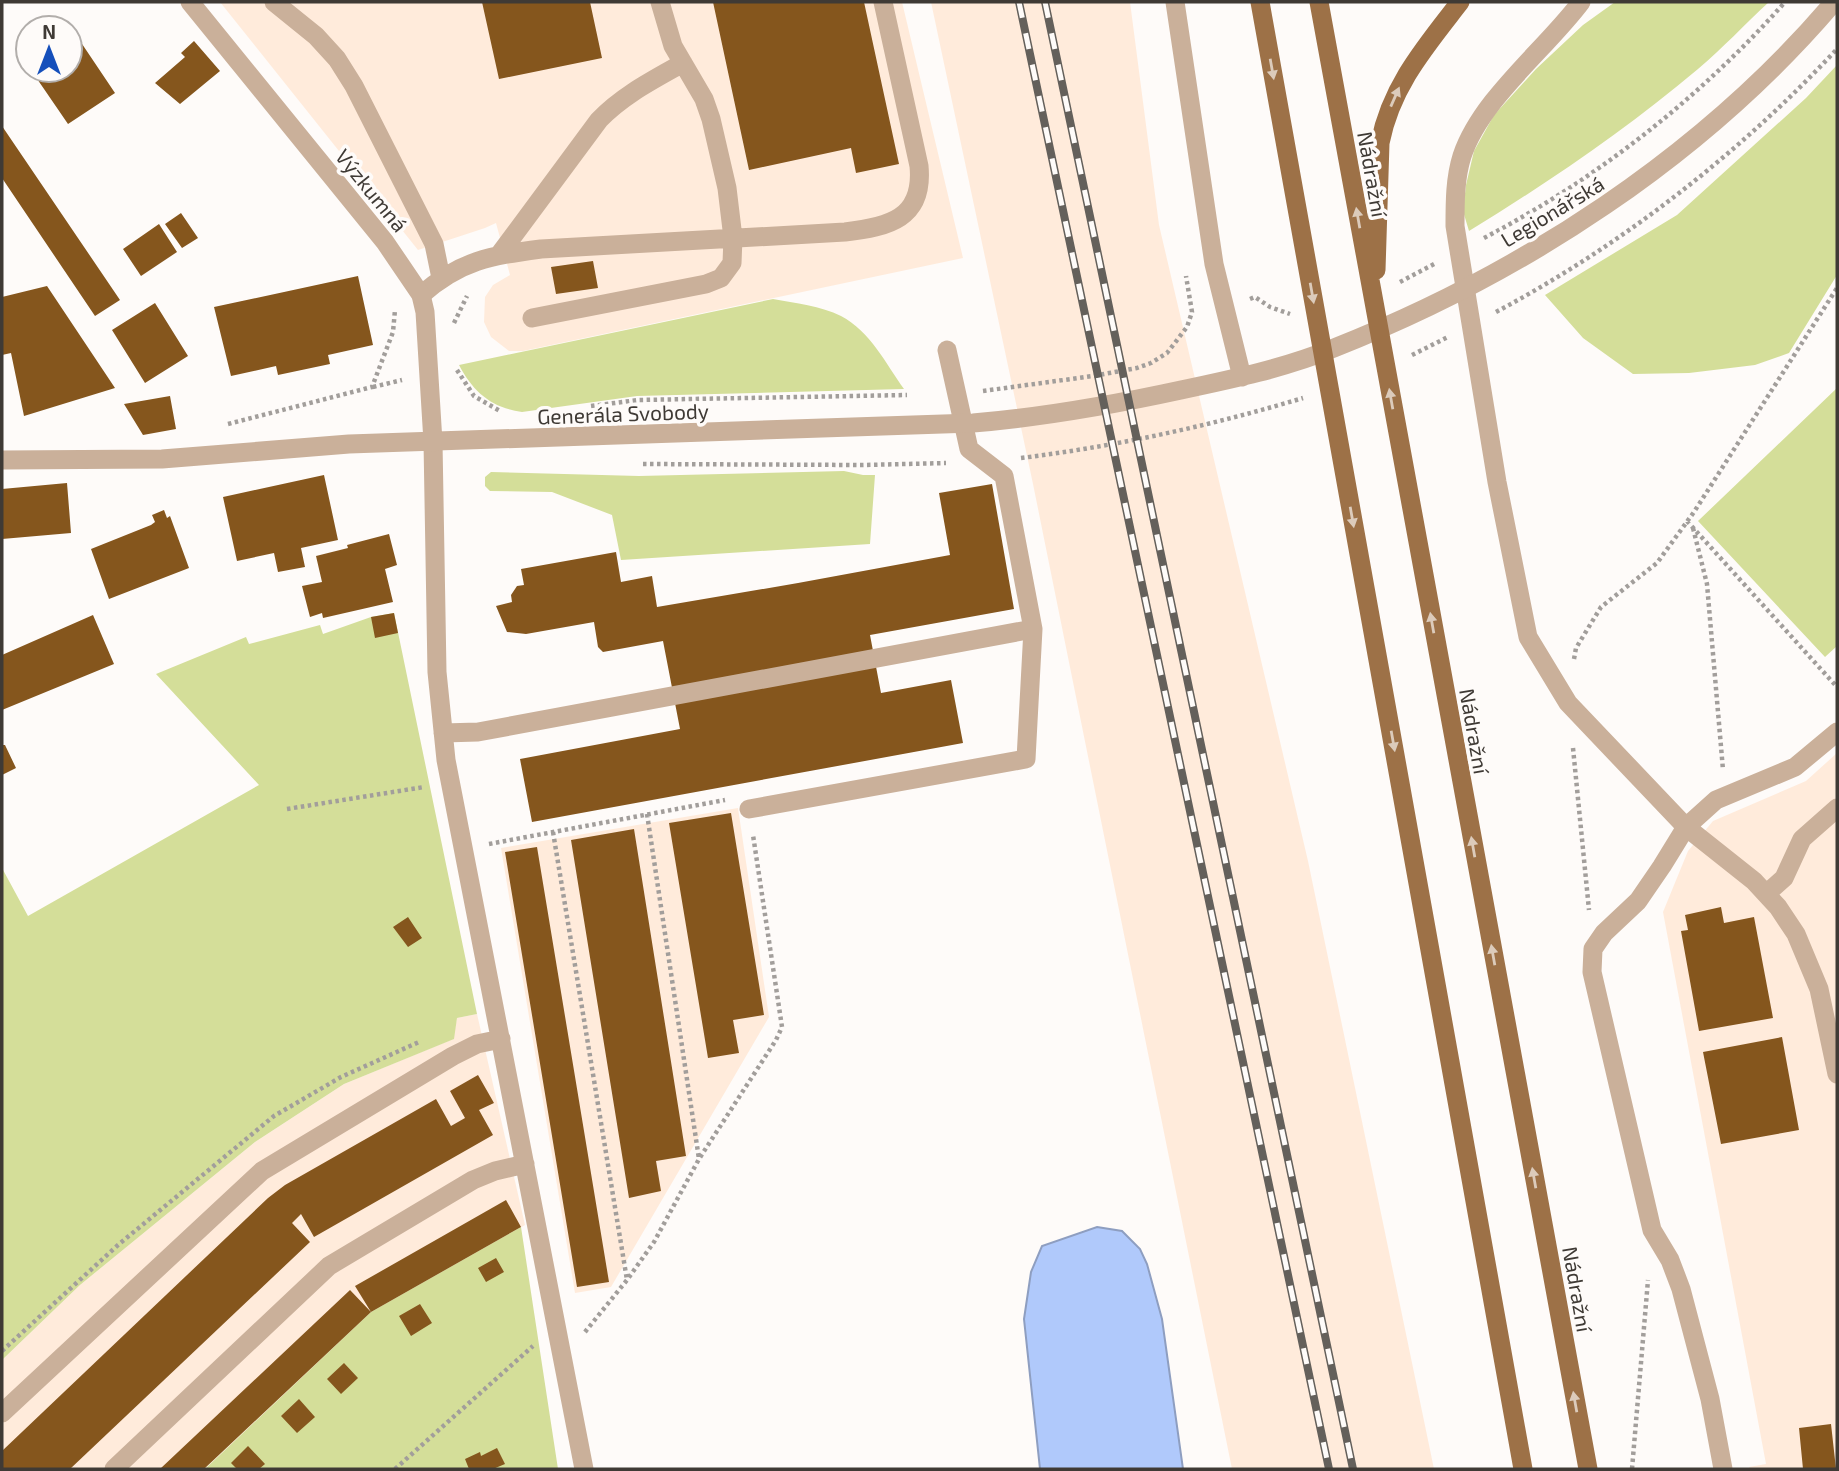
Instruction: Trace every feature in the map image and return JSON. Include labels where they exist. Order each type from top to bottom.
[{"type":"main road","points":[[1260,2],[1523,1469]]},
{"type":"main road","name":"Nádražní","points":[[1319,2],[1588,1469]]},
{"type":"main road","points":[[1375,310],[1384,122],[1405,74],[1460,2]]},
{"type":"street","name":"Výzkumná","points":[[190,2],[385,242],[421,295],[426,325],[433,442],[437,673],[443,733],[463,849],[584,1469]]},
{"type":"street","points":[[274,2],[316,36],[337,59],[354,86],[434,244],[441,278]]},
{"type":"street","points":[[532,318],[706,284],[721,278],[732,264],[733,238],[727,188],[712,118],[673,46],[660,2]]},
{"type":"street","points":[[421,295],[441,278],[473,262],[499,255],[541,249],[873,228],[900,217],[912,205],[919,188],[919,166],[883,2]]},
{"type":"street","points":[[1175,2],[1214,264],[1242,377]]},
{"type":"street","points":[[1581,2],[1482,116],[1462,156],[1455,200],[1455,226],[1497,482],[1523,618],[1536,653],[1568,703],[1686,827],[1754,881],[1797,934],[1819,989],[1837,1068]]},
{"type":"street","name":"Legionářská","points":[[1242,377],[1333,349],[1413,314],[1456,293],[1592,216],[1670,158],[1770,68],[1834,2]]},
{"type":"street","points":[[499,255],[598,120],[634,90],[683,63]]},
{"type":"street","points":[[748,809],[1026,759],[1033,629],[1004,476],[969,449],[947,350]]},
{"type":"street","name":"Generála Svobody","points":[[2,460],[162,459],[349,444],[943,425],[1024,419],[1125,403],[1242,377]]},
{"type":"street","points":[[443,733],[478,732],[1033,629]]},
{"type":"street","points":[[1723,1469],[1710,1399],[1681,1289],[1670,1260],[1652,1230],[1592,972],[1594,949],[1604,933],[1638,901],[1686,827],[1708,805],[1795,767],[1837,732]]},
{"type":"street","points":[[1766,894],[1784,878],[1802,839],[1837,808]]},
{"type":"street","points":[[2,1413],[262,1171],[453,1056],[477,1044],[501,1040]]},
{"type":"street","points":[[114,1469],[329,1266],[473,1180],[495,1171],[525,1164]]},
{"type":"path","points":[[1513,223],[1613,157],[1654,126],[1745,45],[1786,2]]},
{"type":"path","points":[[1594,949],[1568,703],[1576,648],[1601,607],[1657,563],[1837,288]]},
{"type":"path","points":[[452,334],[456,315],[471,291]]},
{"type":"path","points":[[372,387],[393,332],[397,299]]},
{"type":"path","points":[[970,392],[1023,387],[1137,368],[1151,363],[1167,353],[1187,327],[1192,312]]},
{"type":"path","points":[[455,359],[457,372],[474,396],[503,412]]},
{"type":"path","points":[[228,424],[405,380]]},
{"type":"path","points":[[588,407],[638,400],[917,395]]},
{"type":"path","points":[[1687,521],[1837,687]]},
{"type":"path","points":[[1693,528],[1707,584],[1725,798]]},
{"type":"path","points":[[287,809],[451,784]]},
{"type":"path","points":[[463,849],[737,799],[747,805],[748,809],[782,1027],[699,1159],[654,1242],[627,1280],[562,1359]]},
{"type":"path","points":[[647,814],[699,1159]]},
{"type":"path","points":[[553,832],[627,1280]]},
{"type":"path","points":[[1632,1469],[1652,1230]]},
{"type":"path","points":[[395,1469],[555,1324]]},
{"type":"shaded area","points":[[220,2],[902,2],[963,258],[523,351],[509,351],[491,337],[484,322],[485,297],[493,285],[510,275],[496,223],[418,250]]},
{"type":"shaded area","points":[[931,2],[1130,2],[1159,225],[1308,861],[1434,1469],[1232,1469],[1033,484]]},
{"type":"shaded area","points":[[1837,753],[1837,1469],[1750,1469],[1749,1467],[1766,1464],[1663,912],[1688,851],[1713,821],[1806,781]]},
{"type":"shaded area","points":[[738,808],[769,1017],[611,1287],[575,1293],[501,848]]},
{"type":"shaded area","points":[[477,1014],[525,1225],[371,1312],[205,1469],[2,1469],[2,1360],[80,1285],[255,1142],[344,1084],[453,1039],[457,1018]]},
{"type":"green space","points":[[1615,2],[1769,2],[1707,61],[1644,113],[1558,174],[1469,231],[1463,211],[1466,185],[1474,151],[1494,115],[1536,69],[1583,25]]},
{"type":"green space","points":[[1837,65],[1837,275],[1789,353],[1755,365],[1689,373],[1633,374],[1583,338],[1545,295],[1677,215],[1806,98]]},
{"type":"green space","points":[[773,299],[825,310],[851,322],[877,349],[904,389],[637,396],[522,412],[501,407],[485,397],[477,391],[459,365]]},
{"type":"green space","points":[[1837,388],[1837,646],[1825,657],[1698,521]]},
{"type":"green space","points":[[844,471],[875,475],[870,544],[621,560],[612,515],[552,492],[490,491],[485,486],[485,477],[491,472],[639,476]]},
{"type":"green space","points":[[394,613],[477,1014],[457,1018],[454,1039],[344,1084],[255,1142],[80,1285],[2,1360],[2,868],[28,916],[259,785],[156,674],[246,637],[249,644],[320,625],[323,634],[371,617]]},
{"type":"green space","points":[[521,1227],[558,1469],[205,1469],[371,1312]]},
{"type":"water","points":[[1097,1227],[1122,1231],[1140,1249],[1147,1264],[1162,1319],[1183,1469],[1040,1469],[1024,1319],[1031,1272],[1042,1246]]},
{"type":"building","points":[[482,2],[590,2],[602,58],[499,79]]},
{"type":"building","points":[[713,2],[864,2],[899,164],[856,173],[851,148],[749,170]]},
{"type":"building","points":[[194,41],[220,71],[180,104],[155,83],[185,57],[181,53]]},
{"type":"building","points":[[84,47],[115,93],[68,124],[41,84],[84,84]]},
{"type":"building","points":[[2,126],[120,300],[95,316],[2,178]]},
{"type":"building","points":[[181,213],[198,238],[182,248],[165,224]]},
{"type":"building","points":[[159,224],[177,252],[141,276],[123,249]]},
{"type":"building","points":[[593,261],[598,288],[556,294],[551,267]]},
{"type":"building","points":[[358,276],[373,345],[328,355],[330,364],[278,375],[276,366],[231,376],[214,307]]},
{"type":"building","points":[[47,286],[115,388],[24,416],[11,353],[2,355],[2,297]]},
{"type":"building","points":[[155,303],[188,356],[145,383],[112,330]]},
{"type":"building","points":[[170,396],[176,429],[143,435],[124,404]]},
{"type":"building","points":[[324,475],[338,540],[301,548],[305,567],[278,572],[274,553],[237,561],[223,497]]},
{"type":"building","points":[[67,483],[71,533],[2,539],[2,489]]},
{"type":"building","points":[[992,484],[1014,609],[870,635],[881,693],[951,680],[963,743],[532,822],[520,759],[680,729],[663,641],[603,652],[598,647],[594,622],[526,634],[507,632],[496,606],[512,602],[511,595],[517,586],[524,585],[521,569],[616,552],[621,582],[652,576],[657,607],[798,583],[950,555],[939,493]]},
{"type":"building","points":[[164,510],[167,518],[170,516],[189,568],[109,599],[91,549],[151,525],[155,522],[152,515]]},
{"type":"building","points":[[389,534],[397,565],[385,569],[393,602],[323,618],[322,613],[310,617],[302,586],[322,582],[316,556]]},
{"type":"building","points":[[394,613],[398,633],[375,638],[371,617]]},
{"type":"building","points":[[93,615],[114,664],[2,710],[2,655]]},
{"type":"building","points":[[2,745],[5,745],[16,768],[2,775]]},
{"type":"building","points":[[731,813],[764,1015],[733,1020],[739,1053],[708,1058],[669,823]]},
{"type":"building","points":[[634,829],[686,1156],[656,1161],[661,1191],[629,1198],[571,840]]},
{"type":"building","points":[[537,847],[609,1282],[577,1287],[505,852]]},
{"type":"building","points":[[1721,907],[1724,923],[1754,917],[1773,1018],[1699,1031],[1681,931],[1688,930],[1685,915]]},
{"type":"building","points":[[408,917],[422,938],[408,947],[393,927]]},
{"type":"building","points":[[1782,1037],[1799,1130],[1721,1144],[1703,1052]]},
{"type":"building","points":[[478,1075],[494,1103],[479,1110],[493,1135],[314,1237],[301,1214],[292,1223],[310,1242],[70,1469],[2,1469],[2,1451],[268,1198],[285,1185],[436,1099],[451,1126],[465,1118],[450,1091]]},
{"type":"building","points":[[506,1200],[521,1227],[371,1312],[355,1286]]},
{"type":"building","points":[[496,1258],[504,1272],[486,1282],[478,1268]]},
{"type":"building","points":[[350,1290],[371,1312],[204,1469],[160,1469]]},
{"type":"building","points":[[420,1304],[432,1323],[411,1336],[399,1316]]},
{"type":"building","points":[[344,1363],[358,1378],[341,1394],[327,1379]]},
{"type":"building","points":[[299,1399],[315,1417],[297,1433],[281,1416]]},
{"type":"building","points":[[1831,1424],[1836,1469],[1803,1469],[1799,1428]]},
{"type":"building","points":[[248,1446],[265,1464],[259,1469],[237,1469],[231,1463]]},
{"type":"building","points":[[497,1448],[505,1464],[493,1469],[469,1469],[465,1459],[480,1452],[481,1456]]},
{"type":"railway","points":[[1019,2],[1329,1469]]},
{"type":"railway","points":[[1045,2],[1353,1469]]}]
